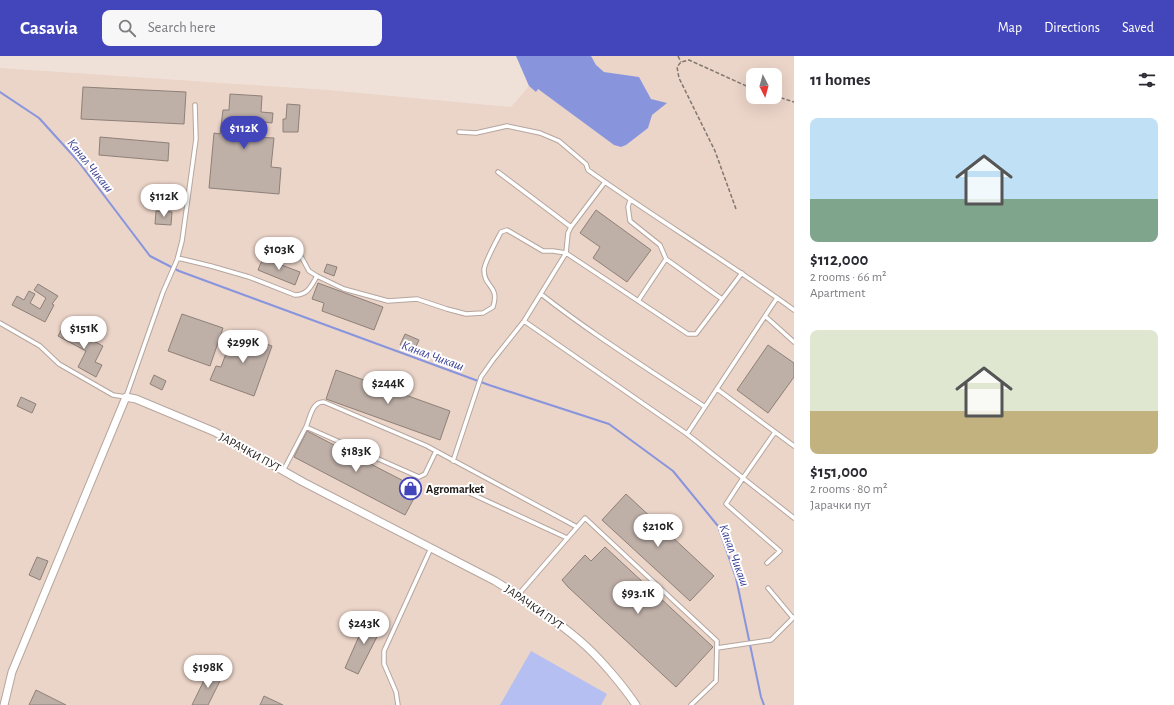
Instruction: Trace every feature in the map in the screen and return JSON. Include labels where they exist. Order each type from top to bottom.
[{"type":"street","name":"ЈАРАЧКИ ПУТ","points":[[126,397],[136,399],[215,432],[283,471],[495,581],[518,595],[587,647],[636,705]]},
{"type":"street","points":[[4,705],[12,672],[126,397]]},
{"type":"lane","points":[[0,323],[40,346],[59,364],[113,395],[126,397],[163,292],[177,259],[182,241],[196,139],[195,105]]},
{"type":"lane","points":[[459,132],[476,133],[507,126],[540,133],[559,141],[586,164],[588,170],[630,200],[742,273],[794,310]]},
{"type":"lane","points":[[498,172],[571,227]]},
{"type":"lane","points":[[453,460],[481,377],[492,360],[524,321],[566,253],[568,233],[571,227],[605,182]]},
{"type":"lane","points":[[630,200],[628,207],[630,221],[660,245],[666,260],[722,299]]},
{"type":"lane","points":[[288,255],[302,258],[309,271],[344,289],[388,301],[417,299],[466,314],[483,313],[493,307],[495,300],[495,292],[486,280],[484,268],[501,232],[507,230],[543,251],[566,253],[688,334],[696,334],[742,273]]},
{"type":"lane","points":[[177,259],[211,266],[248,277],[295,295],[302,295],[308,290],[317,276]]},
{"type":"lane","points":[[638,301],[666,260]]},
{"type":"lane","points":[[541,294],[563,311],[705,407]]},
{"type":"lane","points":[[687,434],[777,298]]},
{"type":"lane","points":[[765,316],[794,342]]},
{"type":"lane","points":[[524,321],[687,434],[794,518]]},
{"type":"lane","points":[[717,389],[794,446]]},
{"type":"lane","points":[[283,471],[306,427],[315,404],[324,402],[427,446],[577,527]]},
{"type":"lane","points":[[306,427],[418,477],[425,474],[436,452]]},
{"type":"lane","points":[[767,563],[780,551],[726,504],[775,432]]},
{"type":"lane","points":[[461,489],[567,538]]},
{"type":"lane","points":[[518,595],[585,518],[717,641],[716,681],[691,705]]},
{"type":"lane","points":[[398,705],[396,692],[384,664],[384,651],[431,548]]},
{"type":"lane","points":[[717,648],[771,640],[794,617],[768,588]]},
{"type":"path","points":[[678,56],[681,62]]},
{"type":"path","points":[[736,209],[712,145],[679,78],[677,67],[681,62],[688,60],[746,86]]},
{"type":"path","points":[[782,98],[794,102]]},
{"type":"shaded area","points":[[516,56],[591,56],[596,65],[604,72],[639,77],[651,99],[667,103],[652,115],[648,128],[626,145],[621,147],[614,145],[538,89],[536,92],[529,86]]},
{"type":"shaded area","points":[[591,56],[794,56],[794,705],[0,705],[0,68],[328,90],[511,107],[529,86],[536,91],[538,89],[614,145],[621,147],[626,145],[639,134],[651,99],[639,77],[604,72],[596,65]]},
{"type":"shaded area","points":[[531,651],[607,694],[601,705],[500,705]]},
{"type":"building","points":[[83,87],[186,92],[184,124],[81,119]]},
{"type":"building","points":[[230,94],[262,96],[261,112],[273,113],[272,123],[255,121],[253,137],[274,138],[271,167],[281,168],[279,194],[209,188],[214,133],[220,134],[223,110],[229,110]]},
{"type":"building","points":[[287,104],[300,105],[298,132],[283,132],[283,119],[286,119]]},
{"type":"building","points":[[100,137],[169,143],[168,161],[99,155]]},
{"type":"building","points":[[596,210],[651,250],[627,282],[593,258],[600,247],[580,233]]},
{"type":"building","points":[[156,211],[172,212],[171,225],[155,224]]},
{"type":"building","points":[[263,258],[300,272],[295,285],[258,270]]},
{"type":"building","points":[[327,264],[337,267],[334,276],[324,272]]},
{"type":"building","points":[[318,283],[383,307],[374,330],[322,311],[324,303],[312,299]]},
{"type":"building","points":[[38,284],[58,296],[52,304],[54,305],[45,322],[12,305],[17,296],[24,300],[29,291],[35,294],[30,303],[40,309],[46,298],[34,290]]},
{"type":"building","points":[[182,314],[223,328],[210,366],[168,351]]},
{"type":"building","points":[[64,325],[103,346],[95,362],[102,365],[96,377],[78,367],[86,351],[58,336]]},
{"type":"building","points":[[234,332],[272,346],[254,396],[210,380],[216,366],[221,367]]},
{"type":"building","points":[[405,334],[419,340],[414,351],[400,345]]},
{"type":"building","points":[[768,345],[794,363],[794,377],[768,413],[737,390]]},
{"type":"building","points":[[336,370],[450,411],[440,440],[326,399]]},
{"type":"building","points":[[154,375],[166,381],[162,390],[150,384]]},
{"type":"building","points":[[21,397],[36,404],[32,413],[17,406]]},
{"type":"building","points":[[307,431],[419,489],[405,515],[294,457]]},
{"type":"building","points":[[626,494],[714,576],[690,601],[602,520]]},
{"type":"building","points":[[605,547],[713,647],[676,687],[562,580],[585,555],[591,561]]},
{"type":"building","points":[[37,557],[48,561],[40,580],[29,575]]},
{"type":"building","points":[[367,618],[383,625],[358,674],[345,668]]},
{"type":"building","points":[[209,670],[222,677],[208,705],[192,705]]},
{"type":"building","points":[[36,690],[66,705],[29,705]]},
{"type":"building","points":[[264,696],[283,705],[260,705]]},
{"type":"waterway","name":"Канал Чикаш","points":[[0,92],[39,118],[78,161],[150,256],[179,271],[489,385],[609,424],[673,471],[718,526],[736,578],[761,697],[764,705]]},
{"type":"place","name":"Agromarket","points":[[411,489]]}]
